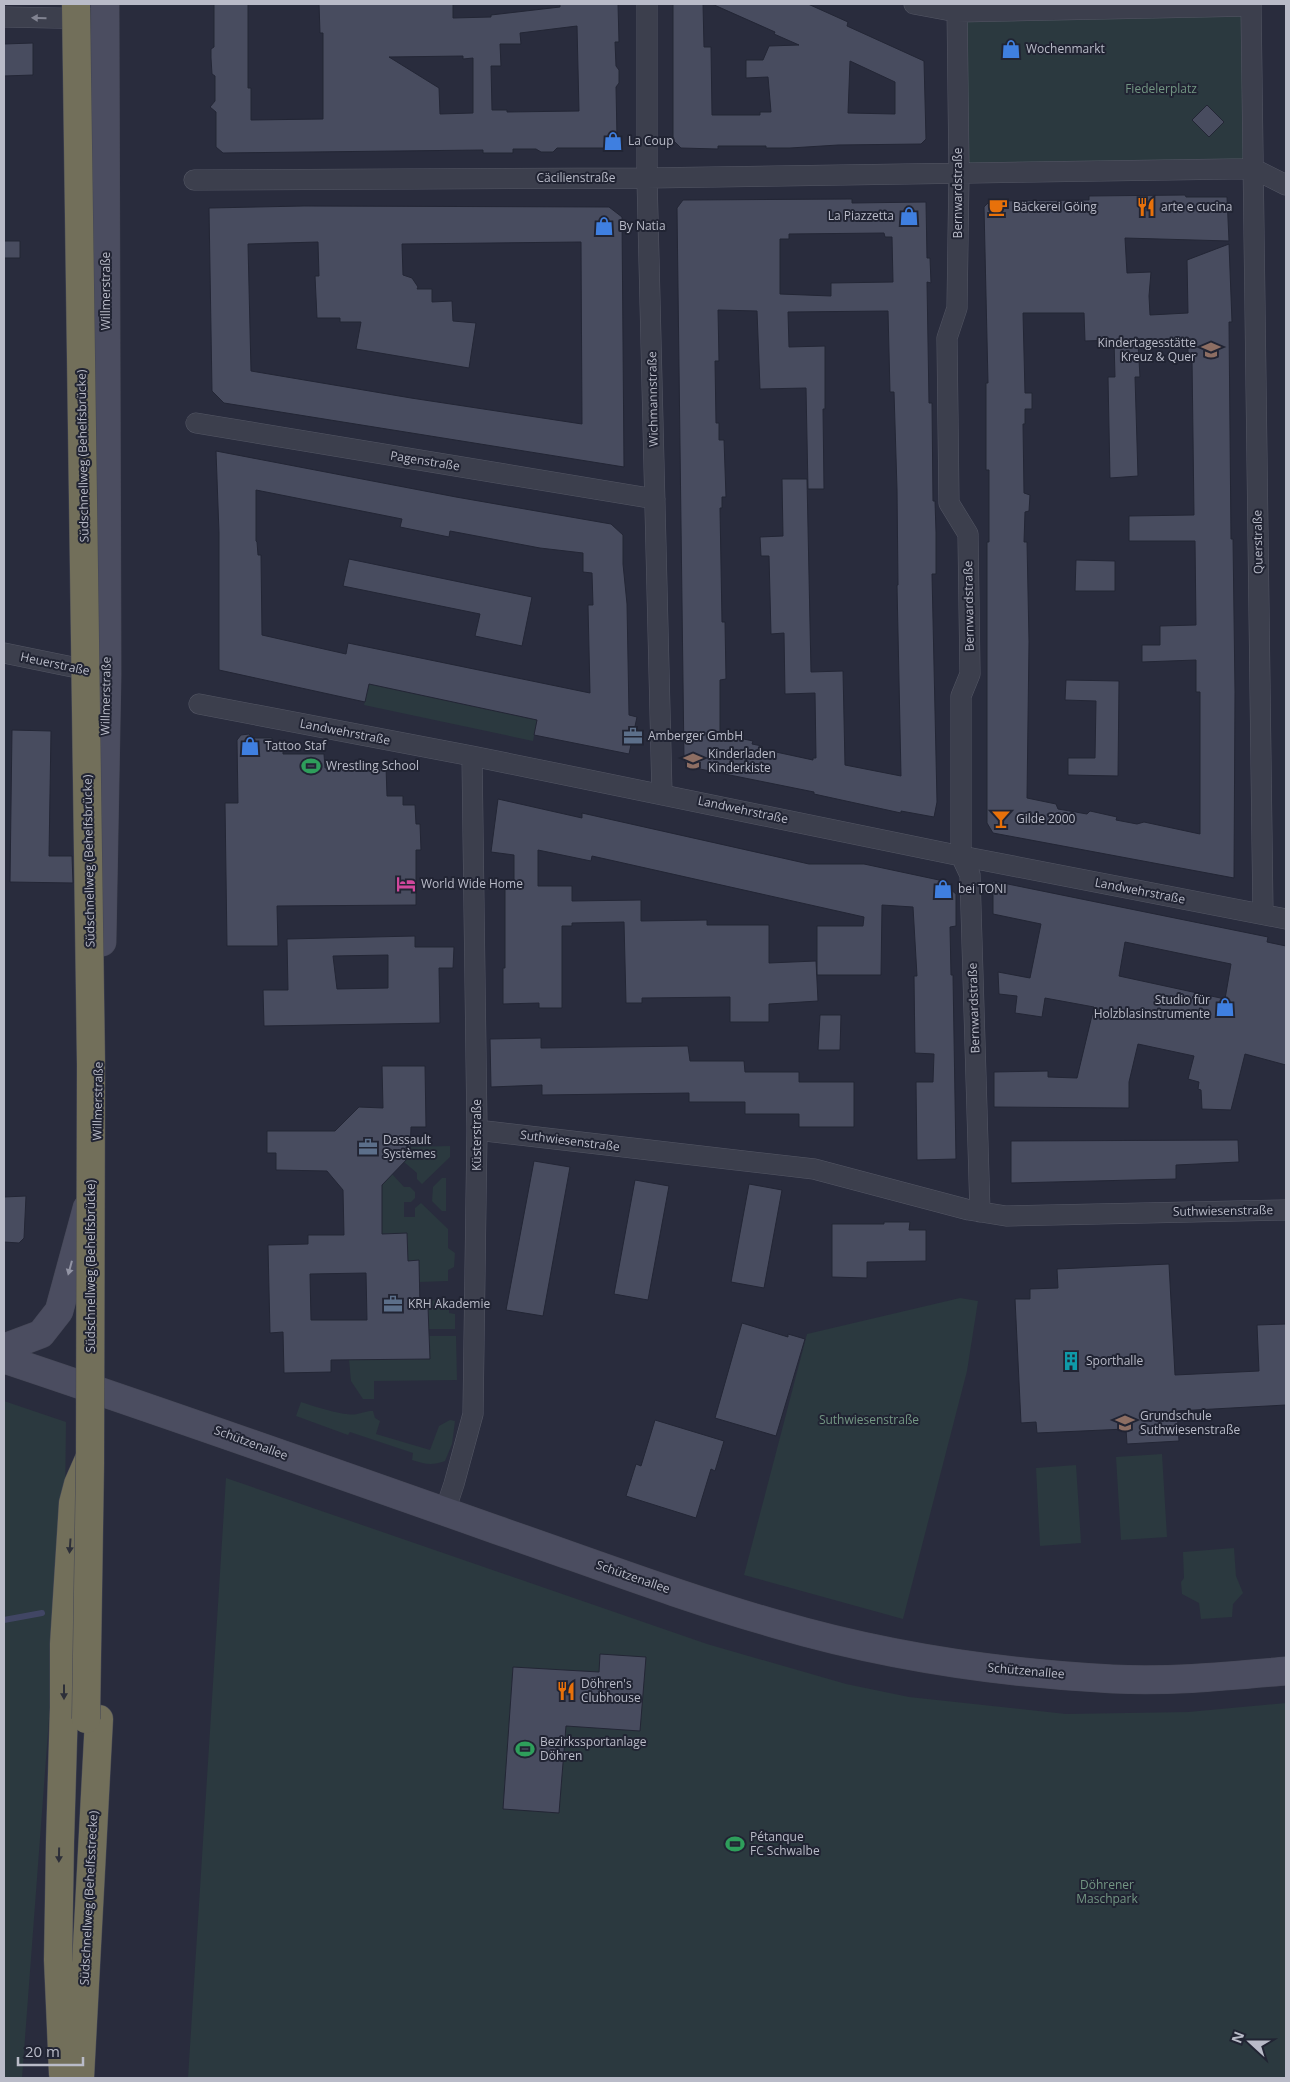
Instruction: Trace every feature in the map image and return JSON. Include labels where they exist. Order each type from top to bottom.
[{"type":"highway","name":"Südschnellweg (Behelfsbrücke)","points":[[76,4],[91,1064],[90,1454],[92,1719]]},
{"type":"highway","name":"Südschnellweg (Behelfsbrücke)","points":[[92,1719],[103,1476],[100,9]]},
{"type":"highway","points":[[69,2077],[58,1960],[64,1644],[73,1503],[92,1448],[92,1388]]},
{"type":"highway","name":"Südschnellweg (Behelfsstrecke)","points":[[69,2077],[80,1846],[92,1719]]},
{"type":"street","name":"Wichmannstraße","points":[[648,4],[647,178],[662,794]]},
{"type":"street","points":[[914,4],[957,8],[1251,5],[1254,169]]},
{"type":"street","name":"Bernwardstraße","points":[[957,8],[959,174],[957,308],[947,338],[949,503],[968,534],[970,674],[962,696],[961,856],[970,875],[980,1212]]},
{"type":"street","points":[[4,17],[100,9]]},
{"type":"street","name":"Willmerstraße","points":[[92,1388],[107,674],[100,9]]},
{"type":"street","points":[[959,174],[1254,169],[1286,185]]},
{"type":"street","name":"Querstraße","points":[[1254,169],[1263,914]]},
{"type":"street","name":"Cäcilienstraße","points":[[194,180],[647,178],[959,174]]},
{"type":"street","name":"Pagenstraße","points":[[196,422],[655,499]]},
{"type":"street","name":"Heuerstraße","points":[[4,653],[107,674]]},
{"type":"street","name":"Landwehrstraße","points":[[199,704],[472,756],[961,856],[1286,919]]},
{"type":"street","name":"Küsterstraße","points":[[445,1511],[473,1414],[478,1130],[472,756]]},
{"type":"street","name":"Suthwiesenstraße","points":[[478,1130],[814,1169],[980,1212],[1006,1216],[1286,1210]]},
{"type":"street","points":[[4,1348],[41,1334],[58,1311],[97,1170]]},
{"type":"street","name":"Schützenallee","points":[[4,1359],[719,1607],[779,1625],[901,1653],[983,1668],[1115,1679],[1204,1678],[1286,1671]]},
{"type":"green space","name":"Fiedelerplatz","points":[[1251,6],[1254,169],[959,173],[957,12]]},
{"type":"green space","points":[[369,684],[537,720],[533,741],[364,705]]},
{"type":"green space","points":[[450,1146],[450,1157],[422,1184],[417,1179],[417,1173],[404,1162],[403,1154],[410,1147]]},
{"type":"green space","points":[[392,1174],[404,1187],[410,1187],[415,1192],[415,1198],[411,1202],[404,1202],[404,1217],[415,1217],[415,1208],[421,1203],[448,1229],[448,1248],[455,1253],[454,1267],[448,1270],[448,1281],[419,1282],[419,1260],[408,1261],[382,1234],[382,1185]]},
{"type":"green space","points":[[442,1178],[446,1178],[446,1211],[442,1211],[432,1201],[433,1187]]},
{"type":"green space","name":"Suthwiesenstraße","points":[[960,1298],[978,1301],[967,1371],[903,1619],[744,1575],[807,1334]]},
{"type":"green space","points":[[420,1300],[449,1301],[449,1313],[455,1314],[455,1329],[428,1329],[420,1307]]},
{"type":"green space","points":[[428,1336],[456,1336],[457,1380],[374,1381],[374,1399],[363,1399],[351,1381],[349,1359]]},
{"type":"green space","points":[[4,1401],[66,1422],[65,1506],[22,2078],[4,2078]]},
{"type":"green space","points":[[301,1402],[329,1411],[352,1415],[373,1411],[375,1418],[380,1421],[376,1434],[430,1450],[439,1426],[450,1420],[455,1421],[452,1444],[445,1461],[432,1464],[420,1463],[412,1460],[413,1453],[350,1432],[348,1435],[296,1416]]},
{"type":"green space","points":[[1162,1454],[1167,1537],[1121,1540],[1116,1457]]},
{"type":"green space","points":[[1076,1465],[1081,1543],[1040,1546],[1036,1468]]},
{"type":"green space","name":"Bezirkssportanlage Döhren","points":[[226,1478],[707,1644],[846,1684],[909,1697],[1066,1714],[1188,1712],[1286,1703],[1286,2078],[188,2078]]},
{"type":"green space","points":[[1234,1548],[1236,1576],[1243,1593],[1233,1604],[1232,1617],[1201,1619],[1199,1603],[1182,1594],[1181,1582],[1184,1578],[1183,1552]]},
{"type":"building","points":[[214,4],[248,4],[248,88],[251,88],[251,120],[323,119],[323,33],[320,33],[319,4],[453,4],[453,18],[491,17],[491,15],[560,7],[560,4],[618,4],[619,42],[615,42],[616,66],[619,70],[619,83],[616,87],[617,138],[608,138],[608,148],[557,148],[553,152],[541,152],[536,149],[513,149],[513,153],[483,153],[483,150],[223,153],[216,147],[216,112],[210,107],[215,101],[215,76],[212,74],[211,58],[211,49],[214,47]],"holes":[[[577,26],[579,111],[507,112],[507,110],[492,110],[491,66],[501,66],[500,44],[521,44],[520,33]],[[463,56],[463,59],[473,58],[473,113],[440,114],[439,88],[389,57]]]},
{"type":"building","points":[[673,4],[703,4],[704,47],[711,47],[712,115],[760,115],[760,112],[771,112],[768,77],[746,78],[746,60],[763,60],[769,46],[799,45],[774,34],[775,32],[712,4],[808,4],[848,22],[847,26],[924,61],[926,139],[921,144],[838,145],[790,148],[718,146],[718,149],[681,148],[673,140]],"holes":[[[850,61],[895,82],[895,114],[848,113]]]},
{"type":"building","points":[[33,43],[33,75],[4,76],[4,44]]},
{"type":"building","points":[[1207,105],[1224,122],[1209,137],[1192,120]]},
{"type":"building","points":[[1185,195],[1186,197],[1227,197],[1229,241],[1125,238],[1127,273],[1151,272],[1150,315],[1188,313],[1187,260],[1229,244],[1232,322],[1229,322],[1231,539],[1233,539],[1235,692],[1234,878],[993,833],[987,823],[987,542],[989,542],[989,470],[986,470],[986,383],[988,383],[984,207],[990,201],[1089,200],[1089,196]],"holes":[[[1023,313],[1084,313],[1085,341],[1114,340],[1115,377],[1108,377],[1110,478],[1138,476],[1135,377],[1140,377],[1138,343],[1188,342],[1188,359],[1192,358],[1194,515],[1129,516],[1129,541],[1195,541],[1196,625],[1160,626],[1160,645],[1142,645],[1142,662],[1196,660],[1196,692],[1200,692],[1200,834],[1144,822],[1137,824],[1116,820],[1117,817],[1090,811],[1087,814],[1058,809],[1056,804],[1027,798],[1029,642],[1027,542],[1024,542],[1025,512],[1029,511],[1030,495],[1024,493],[1023,424],[1025,424],[1025,409],[1032,409],[1032,393],[1025,393]]]},
{"type":"building","points":[[852,199],[852,203],[926,202],[927,258],[930,258],[931,283],[927,282],[929,403],[932,403],[933,501],[935,501],[936,532],[936,574],[932,574],[937,802],[934,817],[901,811],[901,813],[814,794],[814,792],[690,767],[684,760],[677,208],[683,200]],"holes":[[[884,233],[885,237],[892,237],[893,282],[831,283],[831,296],[780,294],[780,239],[789,239],[789,234]],[[718,310],[757,311],[760,389],[806,388],[808,489],[824,489],[823,409],[825,409],[825,346],[789,347],[788,312],[888,311],[890,392],[894,392],[897,489],[901,776],[845,765],[843,671],[811,672],[807,479],[782,479],[783,536],[760,537],[761,556],[769,556],[771,634],[784,633],[785,694],[815,693],[816,758],[813,758],[813,760],[762,749],[762,746],[752,744],[753,741],[720,734],[720,680],[726,679],[725,622],[722,622],[720,508],[722,508],[722,497],[726,497],[724,440],[719,440],[719,423],[716,423],[715,361],[719,361]]]},
{"type":"building","points":[[304,206],[609,207],[622,217],[624,467],[224,403],[212,391],[209,208]],"holes":[[[318,242],[319,276],[315,276],[317,318],[340,318],[340,322],[361,322],[356,349],[469,368],[476,323],[453,321],[452,301],[432,302],[432,289],[417,289],[418,287],[412,278],[403,275],[402,244],[581,242],[582,424],[251,371],[248,244]]]},
{"type":"building","points":[[4,241],[20,241],[20,258],[4,258]]},
{"type":"building","points":[[216,451],[456,497],[611,524],[623,535],[623,564],[627,604],[629,715],[637,717],[629,754],[534,735],[537,720],[369,684],[365,702],[219,670],[219,533]],"holes":[[[256,490],[402,519],[400,527],[449,537],[450,531],[540,548],[583,553],[583,572],[592,573],[593,605],[588,605],[590,693],[348,643],[346,654],[262,635],[261,555],[258,555],[256,541]]]},
{"type":"building","points":[[349,559],[532,597],[522,646],[475,636],[480,614],[343,586]]},
{"type":"building","points":[[1076,560],[1115,561],[1115,591],[1075,591]]},
{"type":"building","points":[[1066,680],[1119,681],[1118,776],[1068,775],[1068,758],[1095,758],[1096,701],[1065,700]]},
{"type":"building","points":[[12,730],[51,731],[49,856],[72,856],[73,883],[10,882]]},
{"type":"building","points":[[249,734],[253,738],[272,738],[272,746],[283,746],[283,754],[324,754],[325,768],[386,767],[387,796],[403,796],[403,805],[415,805],[416,824],[420,824],[421,850],[416,850],[416,905],[277,906],[278,946],[227,946],[225,803],[238,803],[237,740],[241,735]]},
{"type":"building","points":[[498,799],[582,818],[582,813],[809,864],[864,864],[939,880],[956,894],[956,926],[950,927],[951,975],[953,975],[956,1159],[917,1160],[916,1082],[933,1082],[934,1054],[915,1053],[914,976],[917,976],[913,907],[882,905],[881,975],[817,975],[817,926],[863,926],[864,917],[592,856],[591,861],[538,850],[538,886],[572,886],[572,901],[641,900],[641,921],[707,920],[707,925],[769,925],[769,963],[816,961],[818,1001],[769,1004],[769,1022],[730,1022],[730,997],[642,998],[642,1003],[626,1003],[624,922],[572,923],[572,926],[562,926],[562,1008],[539,1008],[539,1003],[503,1004],[505,887],[514,886],[514,855],[491,852]]},
{"type":"building","points":[[993,881],[1268,937],[1267,942],[1286,946],[1286,1065],[1245,1054],[1231,1110],[1202,1109],[1201,1090],[1198,1089],[1199,1082],[1188,1079],[1194,1056],[1138,1044],[1129,1082],[1129,1108],[994,1107],[994,1072],[1048,1071],[1048,1077],[1077,1078],[1094,1007],[1045,998],[1042,1017],[1015,1013],[1017,996],[999,994],[998,972],[1030,978],[1041,924],[993,914]],"holes":[[[1125,942],[1231,964],[1225,999],[1119,976]]]},
{"type":"building","points":[[415,936],[415,947],[454,947],[453,968],[439,968],[440,1023],[264,1026],[263,990],[288,990],[287,939]],"holes":[[[388,955],[388,988],[337,989],[333,956]]]},
{"type":"building","points":[[820,1015],[841,1015],[840,1050],[818,1050]]},
{"type":"building","points":[[541,1038],[541,1048],[688,1046],[690,1061],[744,1061],[745,1072],[799,1072],[799,1082],[854,1082],[854,1127],[799,1127],[799,1114],[745,1114],[745,1102],[689,1102],[689,1093],[542,1095],[542,1085],[491,1087],[490,1039]]},
{"type":"building","points":[[382,1066],[425,1066],[426,1127],[411,1127],[410,1156],[382,1185],[382,1234],[407,1233],[408,1261],[419,1260],[420,1307],[428,1307],[430,1359],[331,1360],[331,1372],[284,1373],[283,1332],[270,1333],[268,1245],[308,1244],[308,1235],[344,1235],[343,1190],[327,1171],[276,1170],[276,1153],[267,1153],[267,1131],[335,1131],[359,1107],[383,1108]],"holes":[[[366,1273],[367,1320],[311,1320],[310,1274]]]},
{"type":"building","points":[[1238,1140],[1239,1162],[1176,1165],[1176,1179],[1011,1183],[1011,1141]]},
{"type":"building","points":[[534,1161],[570,1167],[543,1316],[506,1310]]},
{"type":"building","points":[[635,1180],[669,1186],[648,1300],[614,1294]]},
{"type":"building","points":[[749,1184],[782,1190],[764,1288],[731,1282]]},
{"type":"building","points":[[26,1196],[24,1238],[19,1243],[4,1242],[4,1197]]},
{"type":"building","points":[[884,1222],[910,1222],[909,1230],[926,1230],[926,1261],[867,1262],[867,1278],[832,1277],[832,1224],[884,1224]]},
{"type":"building","points":[[1169,1264],[1175,1375],[1259,1371],[1257,1325],[1286,1324],[1286,1405],[1177,1411],[1179,1441],[1127,1444],[1126,1429],[1037,1433],[1036,1422],[1021,1423],[1015,1299],[1030,1299],[1030,1289],[1058,1288],[1057,1269]]},
{"type":"building","points":[[742,1323],[788,1337],[788,1334],[805,1339],[776,1436],[715,1418]]},
{"type":"building","points":[[655,1420],[724,1441],[715,1471],[711,1469],[696,1518],[626,1496],[636,1464],[641,1466]]},
{"type":"building","points":[[600,1654],[646,1657],[640,1731],[566,1726],[559,1813],[503,1809],[513,1667],[599,1672]]},
{"type":"waterway","points":[[4,1620],[42,1613]]},
{"type":"place","name":"Wochenmarkt","points":[[1011,49]]},
{"type":"place","name":"La Coup","points":[[613,141]]},
{"type":"place","name":"Bäckerei Göing","points":[[998,207]]},
{"type":"place","name":"arte e cucina","points":[[1146,207]]},
{"type":"place","name":"La Piazzetta","points":[[909,216]]},
{"type":"place","name":"By Natia","points":[[604,226]]},
{"type":"place","name":"Kindertagesstätte Kreuz & Quer","points":[[1211,350]]},
{"type":"place","name":"Amberger GmbH","points":[[633,736]]},
{"type":"place","name":"Tattoo Staf","points":[[250,746]]},
{"type":"place","name":"Kinderladen Kinderkiste","points":[[693,761]]},
{"type":"place","name":"Wrestling School","points":[[311,766]]},
{"type":"place","name":"Gilde 2000","points":[[1001,819]]},
{"type":"place","name":"World Wide Home","points":[[406,884]]},
{"type":"place","name":"bei TONI","points":[[943,889]]},
{"type":"place","name":"Studio für Holzblasinstrumente","points":[[1225,1007]]},
{"type":"place","name":"Dassault Systèmes","points":[[368,1147]]},
{"type":"place","name":"KRH Akademie","points":[[393,1304]]},
{"type":"place","name":"Sporthalle","points":[[1071,1361]]},
{"type":"place","name":"Grundschule Suthwiesenstraße","points":[[1125,1423]]},
{"type":"place","name":"Döhren's Clubhouse","points":[[566,1691]]},
{"type":"place","name":"Bezirkssportanlage Döhren","points":[[525,1749]]},
{"type":"place","name":"Pétanque FC Schwalbe","points":[[735,1844]]},
{"type":"park label","name":"Döhrener Maschpark","points":[[1107,1892]]}]
